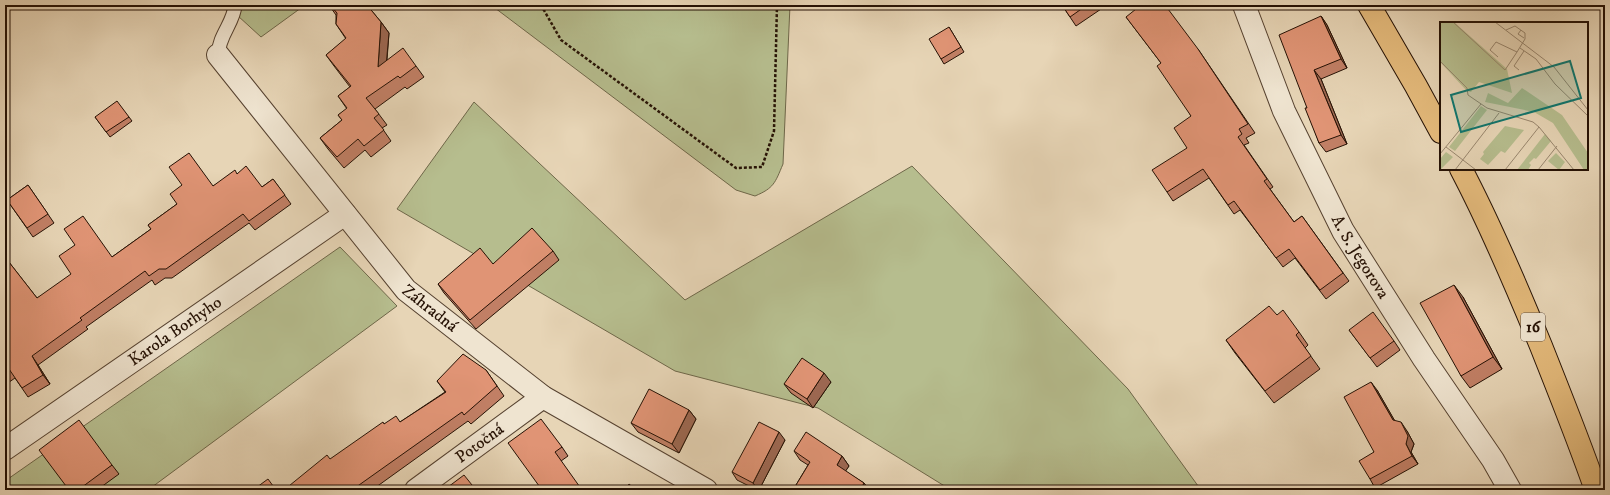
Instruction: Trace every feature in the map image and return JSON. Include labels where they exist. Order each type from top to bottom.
[{"type":"main road","points":[[1369,5],[1440,130]]},
{"type":"main road","name":"16","points":[[1462,170],[1484,214],[1511,273],[1578,437],[1596,490]]},
{"type":"street","name":"A. S. Jegorova","points":[[1244,5],[1284,112],[1343,231],[1424,359],[1493,460],[1510,490]]},
{"type":"street","name":"Záhradná","points":[[218,55],[406,290],[543,397],[706,490]]},
{"type":"street","name":"Karola Borhyho","points":[[5,449],[345,214]]},
{"type":"street","name":"Potočná","points":[[416,490],[543,397]]},
{"type":"lane","points":[[218,55],[218,44],[234,13],[234,5]]},
{"type":"path","points":[[541,5],[561,40],[736,168],[762,167],[774,131],[777,5]]},
{"type":"green space","points":[[226,5],[305,5],[261,37]]},
{"type":"green space","points":[[491,5],[790,5],[783,164],[776,180],[770,187],[755,196],[736,190]]},
{"type":"green space","points":[[474,102],[685,300],[912,166],[1128,389],[1201,490],[951,490],[818,408],[675,371],[397,209]]},
{"type":"green space","points":[[340,247],[397,306],[148,490],[5,490],[5,481]]},
{"type":"building","points":[[330,5],[367,5],[381,22],[378,67],[403,48],[416,66],[400,78],[398,76],[366,98],[379,114],[374,118],[384,130],[364,146],[358,139],[337,157],[320,138],[342,120],[338,115],[347,108],[338,96],[351,86],[326,55],[346,38],[336,24],[337,13]]},
{"type":"building","points":[[1062,5],[1087,5],[1070,17]]},
{"type":"building","points":[[1141,5],[1165,5],[1198,49],[1248,124],[1239,129],[1242,134],[1238,137],[1267,179],[1264,181],[1294,222],[1302,216],[1343,273],[1320,290],[1289,249],[1276,258],[1234,201],[1228,205],[1203,169],[1167,192],[1152,170],[1187,148],[1174,128],[1191,116],[1157,66],[1161,63],[1126,17]]},
{"type":"building","points":[[1321,16],[1341,59],[1314,70],[1341,135],[1319,143],[1279,35]]},
{"type":"building","points":[[949,27],[961,47],[941,59],[929,39]]},
{"type":"building","points":[[117,101],[129,117],[106,132],[95,117]]},
{"type":"building","points":[[189,153],[213,186],[235,170],[237,174],[246,166],[262,187],[273,179],[285,195],[249,221],[243,214],[166,269],[159,269],[149,276],[145,271],[80,318],[82,320],[32,356],[43,375],[22,388],[9,369],[5,372],[5,257],[37,298],[71,274],[59,256],[75,245],[64,229],[83,216],[112,257],[151,229],[148,225],[177,204],[170,194],[182,185],[169,167]]},
{"type":"building","points":[[28,185],[48,214],[27,228],[7,200]]},
{"type":"building","points":[[532,228],[553,251],[470,320],[438,284],[480,248],[493,264]]},
{"type":"building","points":[[1454,285],[1493,357],[1461,376],[1420,303]]},
{"type":"building","points":[[1269,306],[1277,315],[1283,310],[1299,332],[1296,335],[1311,356],[1265,391],[1226,340]]},
{"type":"building","points":[[1373,312],[1394,341],[1370,358],[1349,330]]},
{"type":"building","points":[[463,354],[486,370],[497,386],[464,415],[462,412],[352,490],[284,490],[327,455],[330,459],[383,422],[384,424],[396,416],[400,422],[446,392],[437,381]]},
{"type":"building","points":[[802,358],[824,373],[807,399],[784,384]]},
{"type":"building","points":[[1371,382],[1393,420],[1401,422],[1408,436],[1406,444],[1412,456],[1370,479],[1359,461],[1374,452],[1344,397]]},
{"type":"building","points":[[649,389],[689,410],[672,444],[631,423]]},
{"type":"building","points":[[541,419],[562,447],[555,452],[582,490],[542,490],[508,443]]},
{"type":"building","points":[[79,420],[112,465],[78,490],[69,490],[39,450]]},
{"type":"building","points":[[759,422],[779,432],[753,483],[732,472]]},
{"type":"building","points":[[806,432],[842,456],[837,465],[864,483],[860,490],[793,490],[810,462],[794,451]]},
{"type":"building","points":[[464,475],[476,490],[444,490]]},
{"type":"building","points":[[268,479],[276,490],[253,490]]},
{"type":"building","points":[[629,484],[636,490],[625,490]]}]
